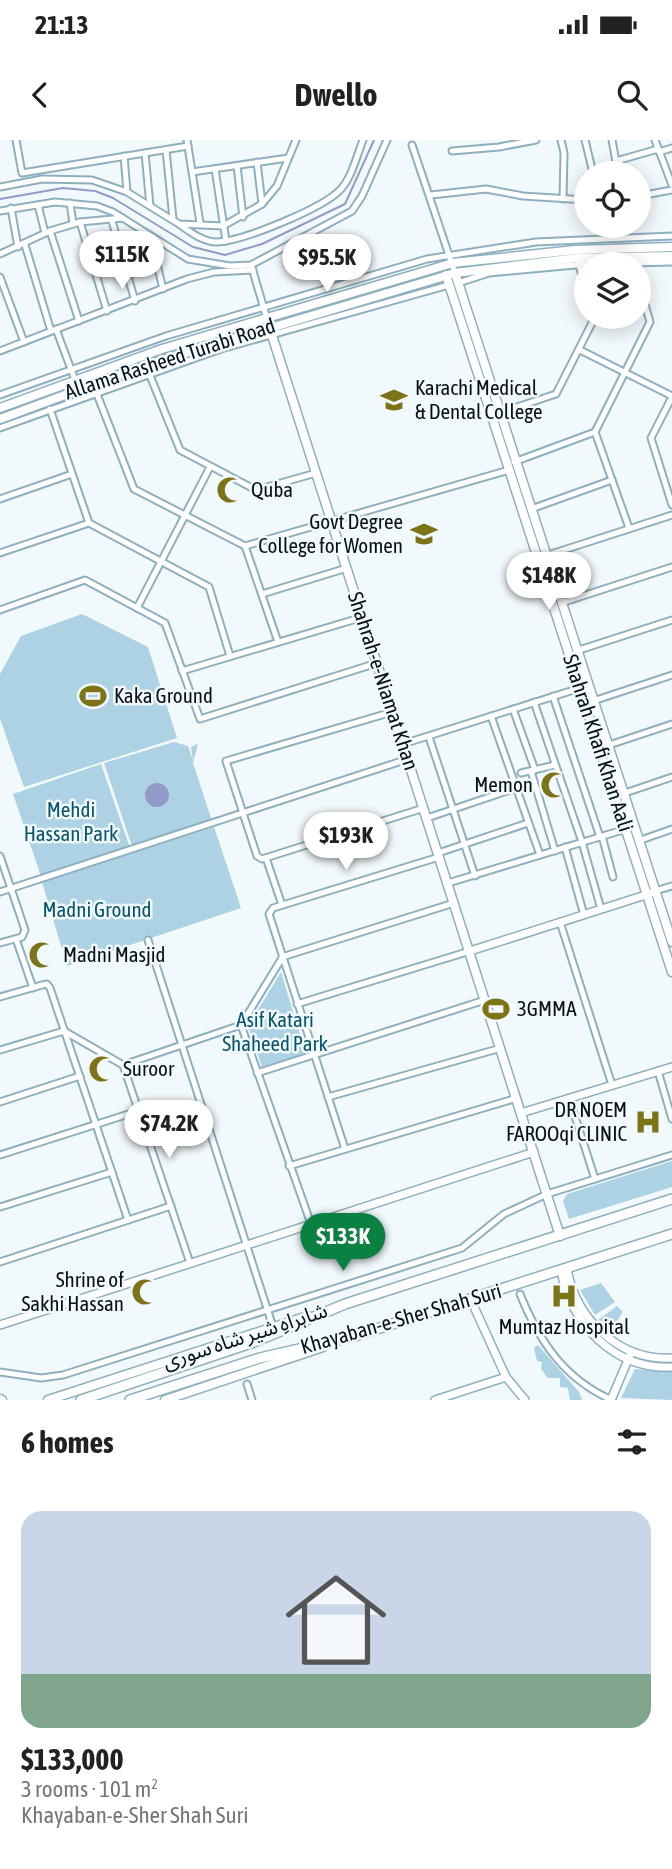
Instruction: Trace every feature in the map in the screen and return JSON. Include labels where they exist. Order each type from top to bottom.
[{"type":"main road","name":"Allama Rasheed Turabi Road","points":[[0,408],[75,380],[451,267],[575,250],[672,247]]},
{"type":"main road","name":"Allama Rasheed Turabi Road","points":[[651,259],[672,256]]},
{"type":"main road","name":"Allama Rasheed Turabi Road","points":[[0,419],[147,369],[268,321],[451,267],[574,261]]},
{"type":"main road","name":"Shahrah Khafi Khan Aali","points":[[451,267],[509,470],[545,556],[626,829],[671,938]]},
{"type":"main road","name":"Shahrah Khafi Khan Aali","points":[[454,284],[576,651],[584,690],[593,701],[638,841],[672,972]]},
{"type":"main road","name":"Shahrah-e-Niamat Khan","points":[[268,321],[560,1236]]},
{"type":"main road","name":"Khayaban-e-Sher Shah Suri","points":[[345,1304],[672,1199]]},
{"type":"main road","name":"Khayaban-e-Sher Shah Suri","points":[[130,1400],[215,1372],[355,1336],[672,1234]]},
{"type":"main road","name":"شاہراہِ شیر شاہ سوری","points":[[48,1400],[345,1304]]},
{"type":"main road","name":"شاہراہِ شیر شاہ سوری","points":[[82,1400],[209,1358],[345,1304]]},
{"type":"main road","points":[[164,1400],[355,1336]]},
{"type":"street","points":[[16,140],[22,173],[166,150],[187,143],[200,223]]},
{"type":"street","points":[[179,224],[223,226],[262,204],[277,186],[296,140]]},
{"type":"street","points":[[0,187],[42,179],[72,178],[112,185],[150,205],[201,239],[226,241],[257,233],[334,195],[347,178],[363,140]]},
{"type":"street","points":[[0,351],[214,272],[252,267],[352,211],[362,196],[387,140]]},
{"type":"street","points":[[452,151],[499,148],[536,140]]},
{"type":"street","points":[[561,140],[564,153],[563,199]]},
{"type":"street","points":[[585,140],[590,161]]},
{"type":"street","points":[[612,140],[616,161],[672,148]]},
{"type":"street","points":[[651,193],[672,187],[655,140]]},
{"type":"street","points":[[412,145],[431,195],[451,267],[495,246],[672,236]]},
{"type":"street","points":[[166,150],[173,219]]},
{"type":"street","points":[[145,153],[150,205]]},
{"type":"street","points":[[124,156],[127,192]]},
{"type":"street","points":[[192,172],[288,159]]},
{"type":"street","points":[[257,162],[262,204]]},
{"type":"street","points":[[237,166],[243,217]]},
{"type":"street","points":[[215,169],[226,241]]},
{"type":"street","points":[[431,195],[486,189],[574,199]]},
{"type":"street","points":[[0,211],[70,202],[97,206],[123,218],[188,259],[230,269]]},
{"type":"street","points":[[70,202],[73,224]]},
{"type":"street","points":[[38,205],[79,321]]},
{"type":"street","points":[[11,208],[21,246],[75,380]]},
{"type":"street","points":[[0,254],[48,232],[73,224],[123,218]]},
{"type":"street","points":[[112,220],[135,301]]},
{"type":"street","points":[[80,222],[107,311]]},
{"type":"street","points":[[150,236],[163,289]]},
{"type":"street","points":[[0,395],[166,336],[268,321],[454,284],[489,273],[574,262]]},
{"type":"street","points":[[651,262],[672,262]]},
{"type":"street","points":[[252,267],[268,321]]},
{"type":"street","points":[[0,278],[23,342]]},
{"type":"street","points":[[499,413],[556,394],[590,329]]},
{"type":"street","points":[[629,528],[596,432],[647,329]]},
{"type":"street","points":[[580,350],[672,397],[651,438],[672,505]]},
{"type":"street","points":[[147,369],[177,447],[256,490],[316,473]]},
{"type":"street","points":[[0,428],[95,388],[134,489],[245,546],[509,470]]},
{"type":"street","points":[[50,409],[89,523],[209,587],[230,656]]},
{"type":"street","points":[[514,461],[596,432]]},
{"type":"street","points":[[137,608],[210,467]]},
{"type":"street","points":[[0,499],[72,474]]},
{"type":"street","points":[[528,510],[612,480]]},
{"type":"street","points":[[545,556],[672,515]]},
{"type":"street","points":[[0,553],[89,523]]},
{"type":"street","points":[[245,546],[278,642]]},
{"type":"street","points":[[558,602],[672,567]]},
{"type":"street","points":[[261,594],[347,568]]},
{"type":"street","points":[[0,610],[85,580],[166,623],[200,719],[377,663]]},
{"type":"street","points":[[183,671],[363,617]]},
{"type":"street","points":[[576,651],[672,620]]},
{"type":"street","points":[[593,701],[672,675]]},
{"type":"street","points":[[403,744],[553,696],[584,690]]},
{"type":"street","points":[[553,696],[613,877]]},
{"type":"street","points":[[534,702],[582,842],[601,909]]},
{"type":"street","points":[[513,709],[555,850]]},
{"type":"street","points":[[282,905],[242,814],[226,761],[393,712]]},
{"type":"street","points":[[491,716],[540,855]]},
{"type":"street","points":[[607,746],[672,724]]},
{"type":"street","points":[[429,737],[475,876]]},
{"type":"street","points":[[0,892],[408,759]]},
{"type":"street","points":[[521,773],[555,765]]},
{"type":"street","points":[[622,794],[672,777]]},
{"type":"street","points":[[427,818],[516,788]]},
{"type":"street","points":[[263,858],[424,808]]},
{"type":"street","points":[[345,1149],[269,916],[270,911],[439,855],[528,822]]},
{"type":"street","points":[[448,883],[626,829]]},
{"type":"street","points":[[638,841],[672,830]]},
{"type":"street","points":[[565,847],[584,915]]},
{"type":"street","points":[[0,856],[25,934],[0,943]]},
{"type":"street","points":[[297,1004],[672,886]]},
{"type":"street","points":[[123,1065],[241,1025],[282,957],[454,903]]},
{"type":"street","points":[[560,922],[612,1085]]},
{"type":"street","points":[[16,939],[33,988]]},
{"type":"street","points":[[148,940],[273,1326]]},
{"type":"street","points":[[0,997],[47,984],[128,1220]]},
{"type":"street","points":[[257,1073],[485,1000]]},
{"type":"street","points":[[241,1025],[289,1166],[312,1224]]},
{"type":"street","points":[[0,1050],[64,1031],[123,1065],[190,1263]]},
{"type":"street","points":[[328,1097],[500,1048]]},
{"type":"street","points":[[522,1113],[672,1067]]},
{"type":"street","points":[[658,1071],[672,1119]]},
{"type":"street","points":[[0,1102],[80,1076]]},
{"type":"street","points":[[289,1166],[517,1098]]},
{"type":"street","points":[[569,1098],[595,1179]]},
{"type":"street","points":[[0,1155],[138,1111]]},
{"type":"street","points":[[0,1325],[534,1153]]},
{"type":"street","points":[[0,1372],[41,1378],[63,1375],[268,1311],[461,1248],[503,1214],[547,1194],[672,1155]]},
{"type":"street","points":[[0,1207],[112,1172]]},
{"type":"street","points":[[0,1262],[171,1206]]},
{"type":"street","points":[[564,1269],[585,1315],[598,1330],[630,1355],[672,1367]]},
{"type":"street","points":[[520,1294],[542,1340],[566,1371],[584,1385],[612,1400],[630,1355]]},
{"type":"street","points":[[475,1309],[506,1377],[524,1400]]},
{"type":"street","points":[[630,1355],[672,1358]]},
{"type":"street","points":[[435,1400],[506,1377]]},
{"type":"street","points":[[247,1384],[252,1400]]},
{"type":"green space","points":[[82,614],[148,647],[177,738],[24,787],[0,719],[0,674],[21,636]]},
{"type":"green space","name":"Mehdi Hassan Park","points":[[174,742],[188,746],[193,761],[191,747],[198,744],[193,763],[213,824],[133,849],[104,763]]},
{"type":"green space","name":"Mehdi Hassan Park","points":[[101,764],[129,845],[128,851],[42,879],[13,794]]},
{"type":"green space","name":"Madni Ground","points":[[214,827],[241,908],[67,966],[42,882]]},
{"type":"green space","name":"Asif Katari Shaheed Park","points":[[281,972],[306,1054],[262,1067],[248,1026]]},
{"type":"green space","points":[[672,1161],[672,1187],[569,1219],[563,1201],[567,1194]]},
{"type":"green space","points":[[601,1283],[615,1302],[595,1315],[580,1290]]},
{"type":"green space","points":[[617,1306],[623,1312],[610,1332],[598,1320]]},
{"type":"green space","points":[[538,1345],[579,1392],[582,1400],[570,1400],[568,1388],[560,1387],[560,1378],[548,1378],[541,1369],[542,1362],[537,1361],[534,1348]]},
{"type":"green space","points":[[635,1369],[672,1372],[672,1400],[621,1398]]},
{"type":"shaded area","points":[[157,783],[168,790],[169,795],[162,806],[157,807],[146,800],[145,795],[152,784]]},
{"type":"waterway","points":[[0,199],[63,188],[95,191],[113,198],[193,247],[225,255],[262,244],[345,204],[374,140]]},
{"type":"place","name":"Karachi Medical & Dental College","points":[[394,400]]},
{"type":"place","name":"Quba","points":[[230,490]]},
{"type":"place","name":"Govt Degree College for Women","points":[[424,534]]},
{"type":"place","name":"Kaka Ground","points":[[93,696]]},
{"type":"place","name":"Memon","points":[[554,785]]},
{"type":"place","name":"Madni Masjid","points":[[42,955]]},
{"type":"place","name":"3GMMA","points":[[496,1009]]},
{"type":"place","name":"Suroor","points":[[102,1069]]},
{"type":"place","name":"DR NOEM FAROOqi CLINIC","points":[[648,1122]]},
{"type":"place","name":"Shrine of Sakhi Hassan","points":[[145,1292]]},
{"type":"place","name":"Mumtaz Hospital","points":[[564,1296]]}]
